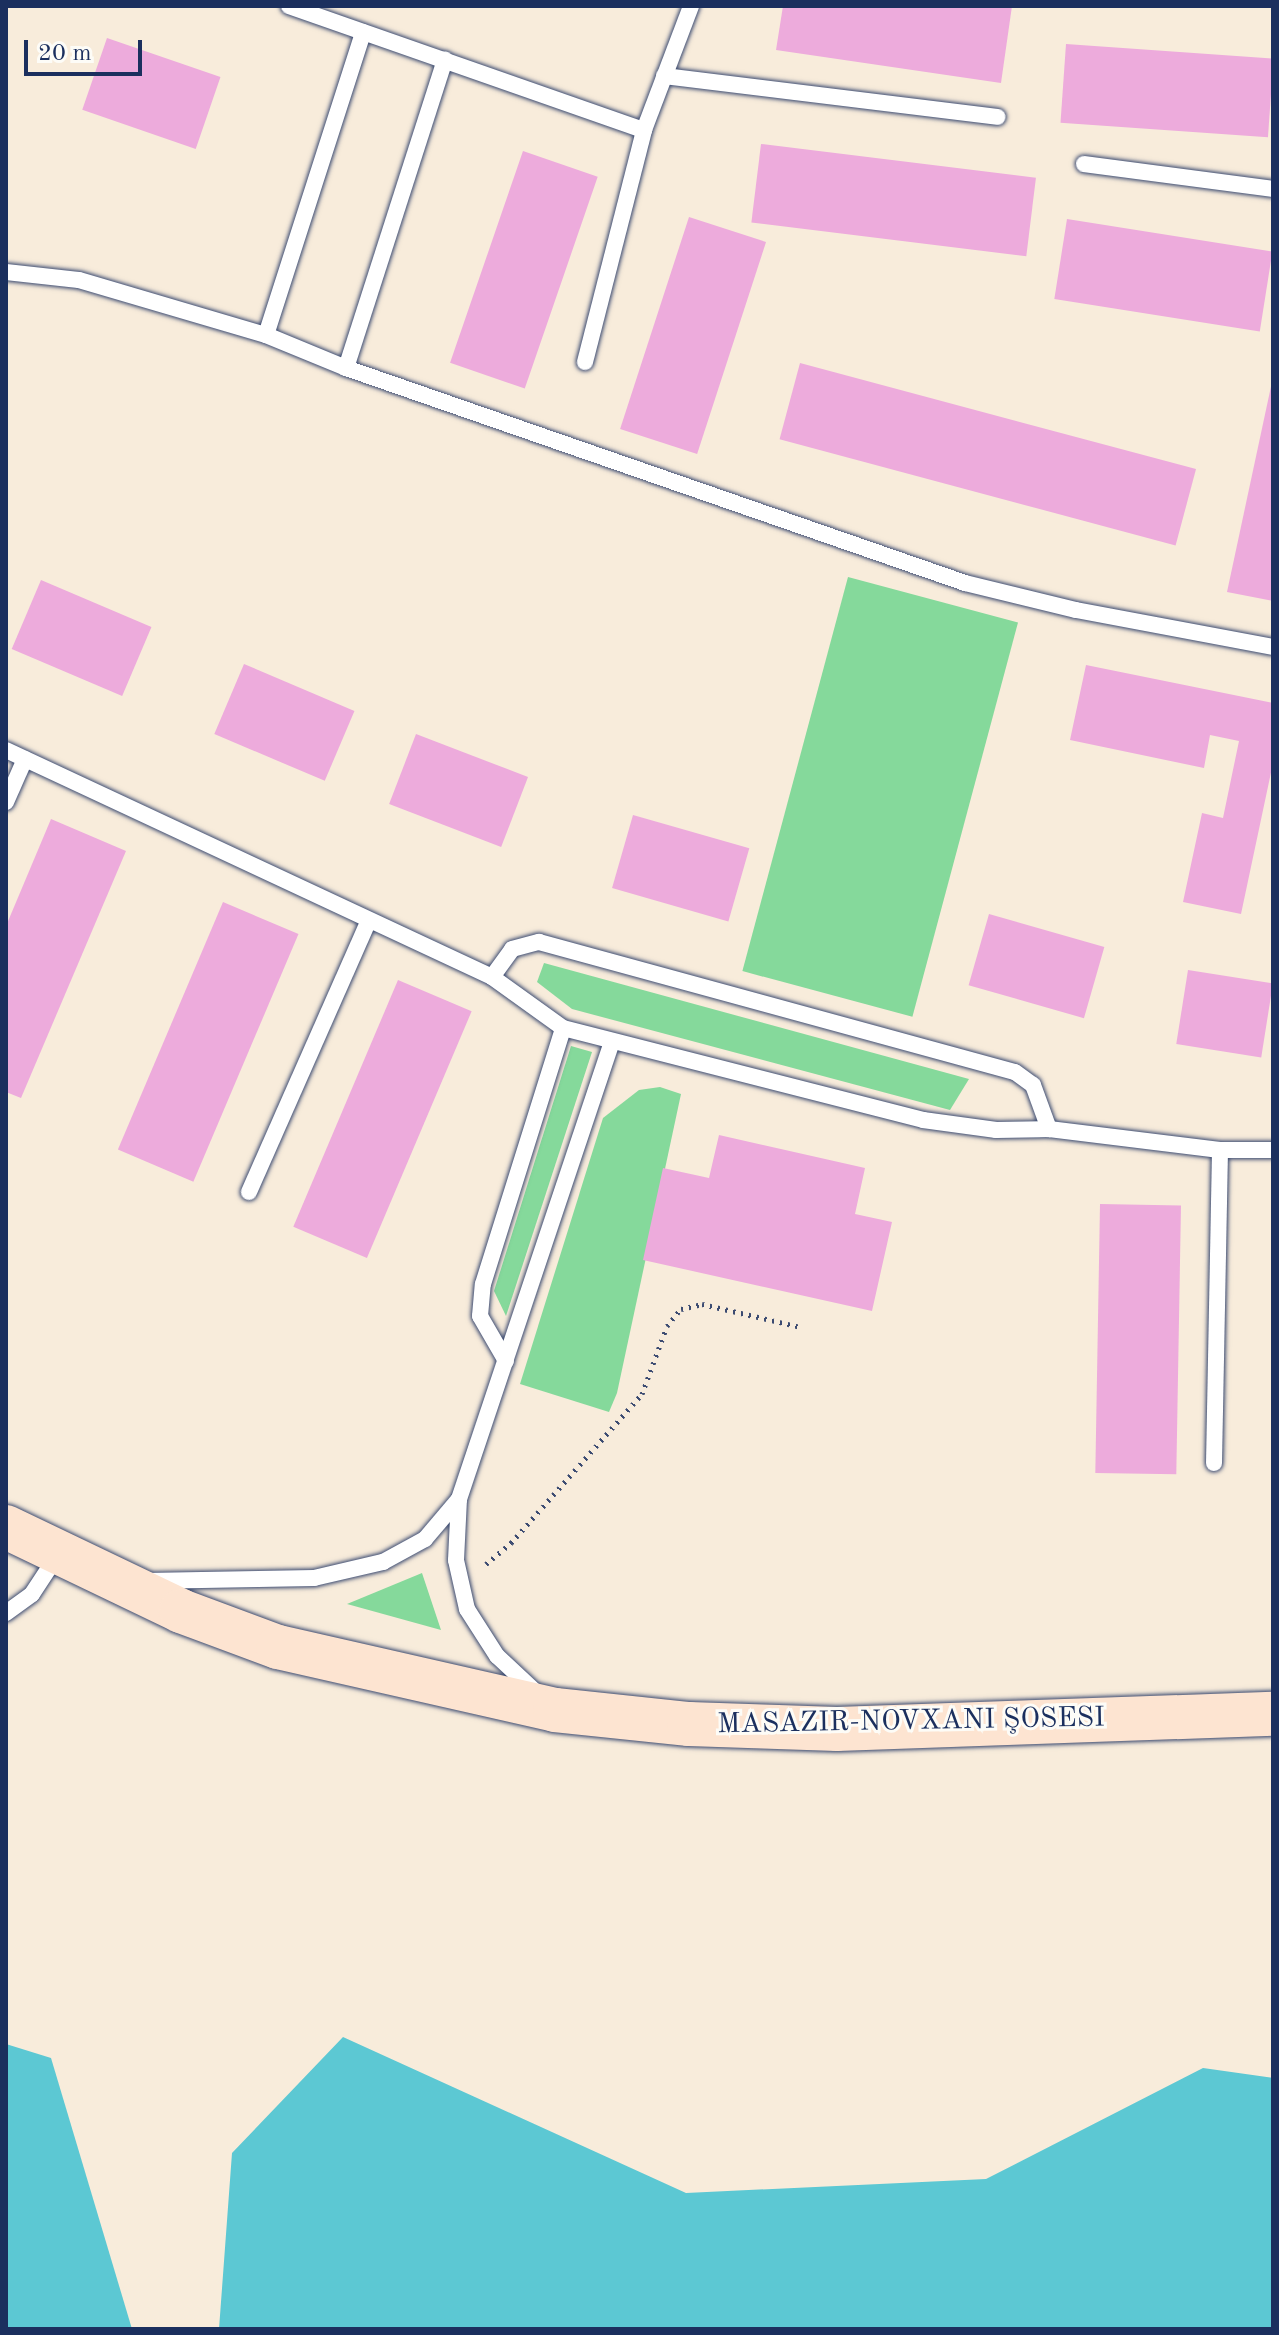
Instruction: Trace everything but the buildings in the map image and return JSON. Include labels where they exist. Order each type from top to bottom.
[{"type":"main road","points":[[6,1527],[57,1556],[278,1647],[555,1710],[689,1724],[837,1729],[1273,1714]]},
{"type":"lane","points":[[289,6],[644,130]]},
{"type":"lane","points":[[585,362],[644,130],[691,6]]},
{"type":"lane","points":[[266,335],[363,32]]},
{"type":"lane","points":[[346,368],[445,60]]},
{"type":"lane","points":[[664,76],[997,117]]},
{"type":"lane","points":[[1084,164],[1273,189]]},
{"type":"lane","points":[[6,272],[79,280],[266,335],[346,368],[965,583],[1076,610],[1273,647]]},
{"type":"lane","points":[[6,750],[492,977],[563,1028],[923,1120],[996,1130],[1049,1129],[1220,1150],[1273,1150]]},
{"type":"lane","points":[[6,802],[25,759]]},
{"type":"lane","points":[[249,1192],[369,920]]},
{"type":"lane","points":[[492,977],[512,949],[539,942],[554,946],[1015,1072],[1033,1085],[1049,1129]]},
{"type":"lane","points":[[506,1361],[480,1316],[483,1284],[563,1028]]},
{"type":"lane","points":[[555,1710],[497,1656],[467,1609],[460,1579],[459,1499],[612,1042]]},
{"type":"lane","points":[[1214,1463],[1220,1150]]},
{"type":"lane","points":[[114,1581],[328,1575],[383,1562],[425,1539],[459,1499]]},
{"type":"lane","points":[[6,1613],[32,1594],[57,1556]]},
{"type":"path","points":[[460,1579],[504,1551],[642,1394],[667,1326],[681,1309],[702,1304],[801,1327]]},
{"type":"green space","points":[[848,577],[1018,623],[912,1017],[742,971]]},
{"type":"green space","points":[[544,963],[969,1079],[950,1110],[572,1009],[537,982]]},
{"type":"green space","points":[[571,1046],[592,1052],[506,1316],[494,1291]]},
{"type":"green space","points":[[660,1087],[681,1094],[617,1393],[609,1412],[520,1384],[603,1118],[639,1090]]},
{"type":"green space","points":[[422,1573],[441,1630],[347,1604]]},
{"type":"water","points":[[343,2037],[686,2193],[986,2179],[1203,2068],[1273,2078],[1273,2329],[219,2329],[232,2153]]},
{"type":"water","points":[[6,2044],[51,2058],[132,2329],[6,2329]]}]
